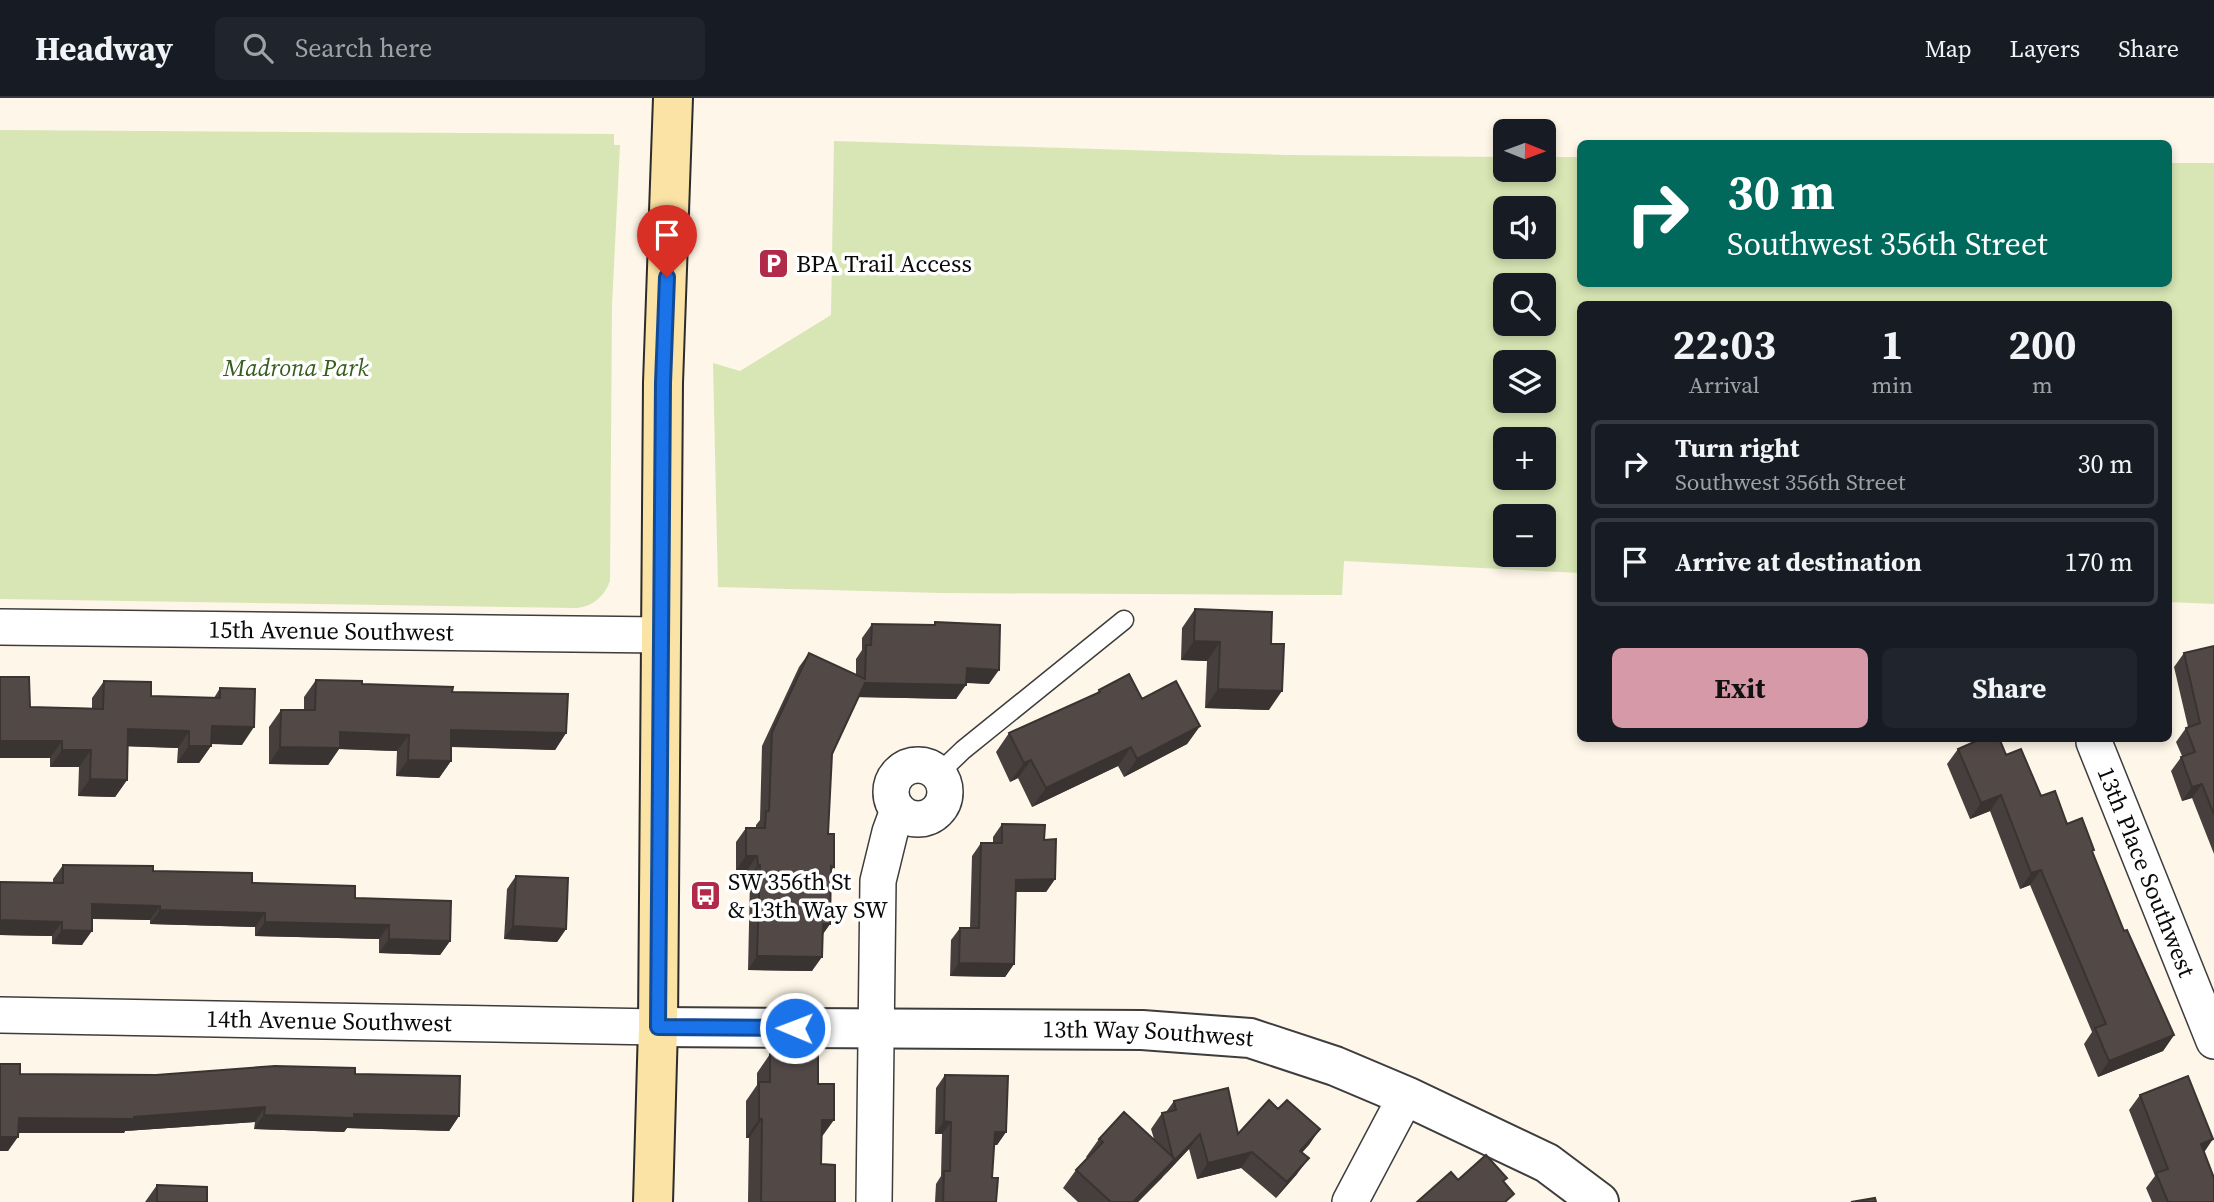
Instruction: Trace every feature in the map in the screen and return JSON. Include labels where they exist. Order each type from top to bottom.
[{"type":"main road","points":[[653,1202],[658,1027],[663,383],[673,98]]},
{"type":"street","name":"15th Avenue Southwest","points":[[0,627],[661,635]]},
{"type":"street","name":"13th Place Southwest","points":[[2088,742],[2214,1041]]},
{"type":"street","points":[[874,1202],[878,881],[887,841],[898,810],[906,817],[928,818],[943,804],[946,793],[938,774]]},
{"type":"street","name":"14th Avenue Southwest","points":[[0,1015],[658,1027]]},
{"type":"street","name":"13th Way Southwest","points":[[658,1027],[1142,1030],[1250,1038],[1335,1066],[1406,1096],[1547,1163],[1599,1202]]},
{"type":"street","points":[[1350,1202],[1406,1096]]},
{"type":"lane","points":[[938,774],[963,750],[1124,620]]},
{"type":"green space","name":"Madrona Park","points":[[0,130],[614,134],[614,145],[620,145],[612,305],[610,581],[605,592],[593,603],[577,608],[0,599]]},
{"type":"green space","points":[[834,141],[1287,155],[1493,157],[1493,182],[1556,182],[1556,157],[1577,157],[1577,287],[2172,287],[2172,163],[2214,163],[2214,604],[2172,602],[2172,301],[1577,301],[1577,573],[1344,561],[1342,595],[942,593],[718,587],[713,363],[740,371],[831,315]]},
{"type":"building","points":[[1195,609],[1272,612],[1271,644],[1284,644],[1282,691],[1218,689],[1220,642],[1194,641]]},
{"type":"building","points":[[935,622],[1000,625],[999,670],[967,668],[966,685],[865,683],[832,754],[828,834],[834,834],[834,867],[831,866],[830,924],[823,924],[822,957],[757,956],[760,865],[757,856],[746,856],[746,828],[765,828],[766,811],[769,811],[772,732],[809,653],[865,679],[866,645],[871,645],[872,624],[935,625]]},
{"type":"building","points":[[2214,646],[2214,815],[2202,784],[2192,787],[2181,757],[2195,752],[2186,728],[2200,723],[2184,653]]},
{"type":"building","points":[[1129,674],[1142,699],[1176,681],[1200,726],[1137,759],[1131,747],[1046,788],[1031,760],[1024,763],[1009,733],[1100,692],[1099,690]]},
{"type":"building","points":[[0,677],[29,677],[30,707],[103,709],[104,681],[151,682],[151,696],[220,698],[220,688],[255,689],[254,727],[212,726],[211,746],[189,746],[189,731],[128,729],[127,780],[90,779],[91,750],[62,750],[62,741],[0,741]]},
{"type":"building","points":[[316,680],[453,687],[452,692],[568,694],[566,733],[451,730],[451,761],[408,760],[409,735],[340,732],[340,748],[280,747],[281,710],[315,710]]},
{"type":"building","points":[[1974,742],[2001,742],[2006,755],[2021,749],[2041,796],[2055,791],[2067,824],[2082,818],[2094,850],[2092,851],[2124,931],[2127,930],[2174,1035],[2109,1061],[2095,1028],[2106,1024],[2041,870],[2031,873],[2001,795],[1981,803],[1958,749]]},
{"type":"building","points":[[1002,824],[1045,825],[1044,840],[1056,839],[1055,879],[1016,880],[1014,964],[959,963],[960,928],[979,928],[981,843],[1002,843]]},
{"type":"building","points":[[63,865],[153,866],[153,871],[252,873],[252,883],[355,886],[355,898],[451,901],[450,941],[389,939],[389,925],[265,922],[265,913],[160,910],[160,906],[92,904],[92,931],[62,930],[62,922],[0,920],[0,882],[63,883]]},
{"type":"building","points":[[516,876],[568,878],[566,929],[513,926]]},
{"type":"building","points":[[770,1054],[818,1055],[818,1084],[834,1084],[834,1120],[822,1120],[821,1164],[835,1165],[835,1202],[761,1202],[762,1119],[759,1119],[759,1082],[770,1082]]},
{"type":"building","points":[[0,1064],[20,1064],[20,1074],[156,1075],[275,1066],[355,1068],[355,1074],[460,1076],[459,1116],[354,1114],[354,1118],[264,1115],[265,1107],[134,1119],[19,1118],[18,1137],[0,1137]]},
{"type":"building","points":[[945,1075],[1008,1076],[1006,1132],[995,1132],[992,1178],[998,1178],[996,1202],[943,1202],[944,1171],[950,1171],[951,1122],[944,1121]]},
{"type":"building","points":[[2188,1076],[2213,1139],[2201,1144],[2214,1178],[2214,1202],[2168,1202],[2156,1173],[2168,1169],[2140,1095]]},
{"type":"building","points":[[1228,1088],[1238,1134],[1269,1100],[1278,1109],[1287,1100],[1320,1129],[1300,1151],[1309,1158],[1287,1182],[1252,1152],[1208,1163],[1200,1134],[1174,1161],[1162,1113],[1176,1110],[1174,1101]]},
{"type":"building","points":[[1124,1112],[1175,1159],[1133,1202],[1111,1202],[1076,1170],[1103,1142],[1099,1139]]},
{"type":"building","points":[[1486,1155],[1507,1178],[1503,1181],[1514,1194],[1505,1202],[1417,1202],[1451,1172],[1458,1180]]},
{"type":"building","points":[[157,1185],[207,1187],[207,1202],[157,1202]]},
{"type":"building","points":[[1875,1198],[1876,1202],[1851,1202]]},
{"type":"place","name":"BPA Trail Access","points":[[773,264]]},
{"type":"place","name":"SW 356th St & 13th Way SW","points":[[705,896]]},
{"type":"route","points":[[667,277],[663,383],[658,1027],[795,1028]]}]
